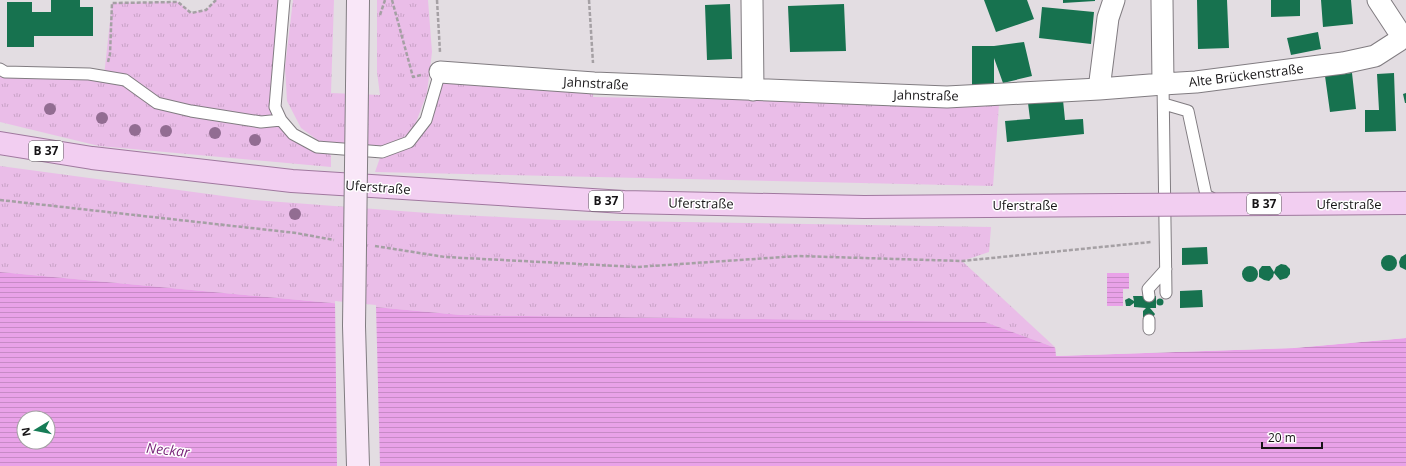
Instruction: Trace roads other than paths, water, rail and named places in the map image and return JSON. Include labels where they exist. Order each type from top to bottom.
[{"type":"main road","points":[[358,0],[354,326],[358,466]]},
{"type":"main road","name":"Uferstraße","points":[[0,143],[92,158],[292,181],[624,202],[864,207],[1406,204]]},
{"type":"street","points":[[752,0],[753,90]]},
{"type":"street","points":[[1099,89],[1108,18],[1114,0]]},
{"type":"street","points":[[1162,0],[1163,84]]},
{"type":"street","points":[[1378,0],[1404,37]]},
{"type":"street","name":"Alte Brückenstraße","points":[[1163,84],[1196,82],[1343,63],[1375,56],[1404,37]]},
{"type":"street","name":"Jahnstraße","points":[[440,72],[594,83],[947,97],[1163,84]]},
{"type":"lane","points":[[284,0],[275,107],[281,120],[293,134],[316,147],[382,152],[410,142],[426,120],[440,72]]},
{"type":"lane","points":[[0,68],[5,72],[88,74],[104,76],[125,80],[157,103],[191,111],[261,122],[281,120]]},
{"type":"lane","points":[[1163,84],[1166,293]]},
{"type":"lane","points":[[1164,104],[1188,111],[1206,195],[1215,201],[1406,200]]},
{"type":"lane","points":[[1149,296],[1148,289],[1166,269]]},
{"type":"water","name":"Neckar","points":[[0,272],[461,315],[985,322],[1056,348],[1056,356],[1294,348],[1406,338],[1406,466],[0,466]]},
{"type":"water","points":[[1107,273],[1129,273],[1129,289],[1123,289],[1123,306],[1107,306]]}]
